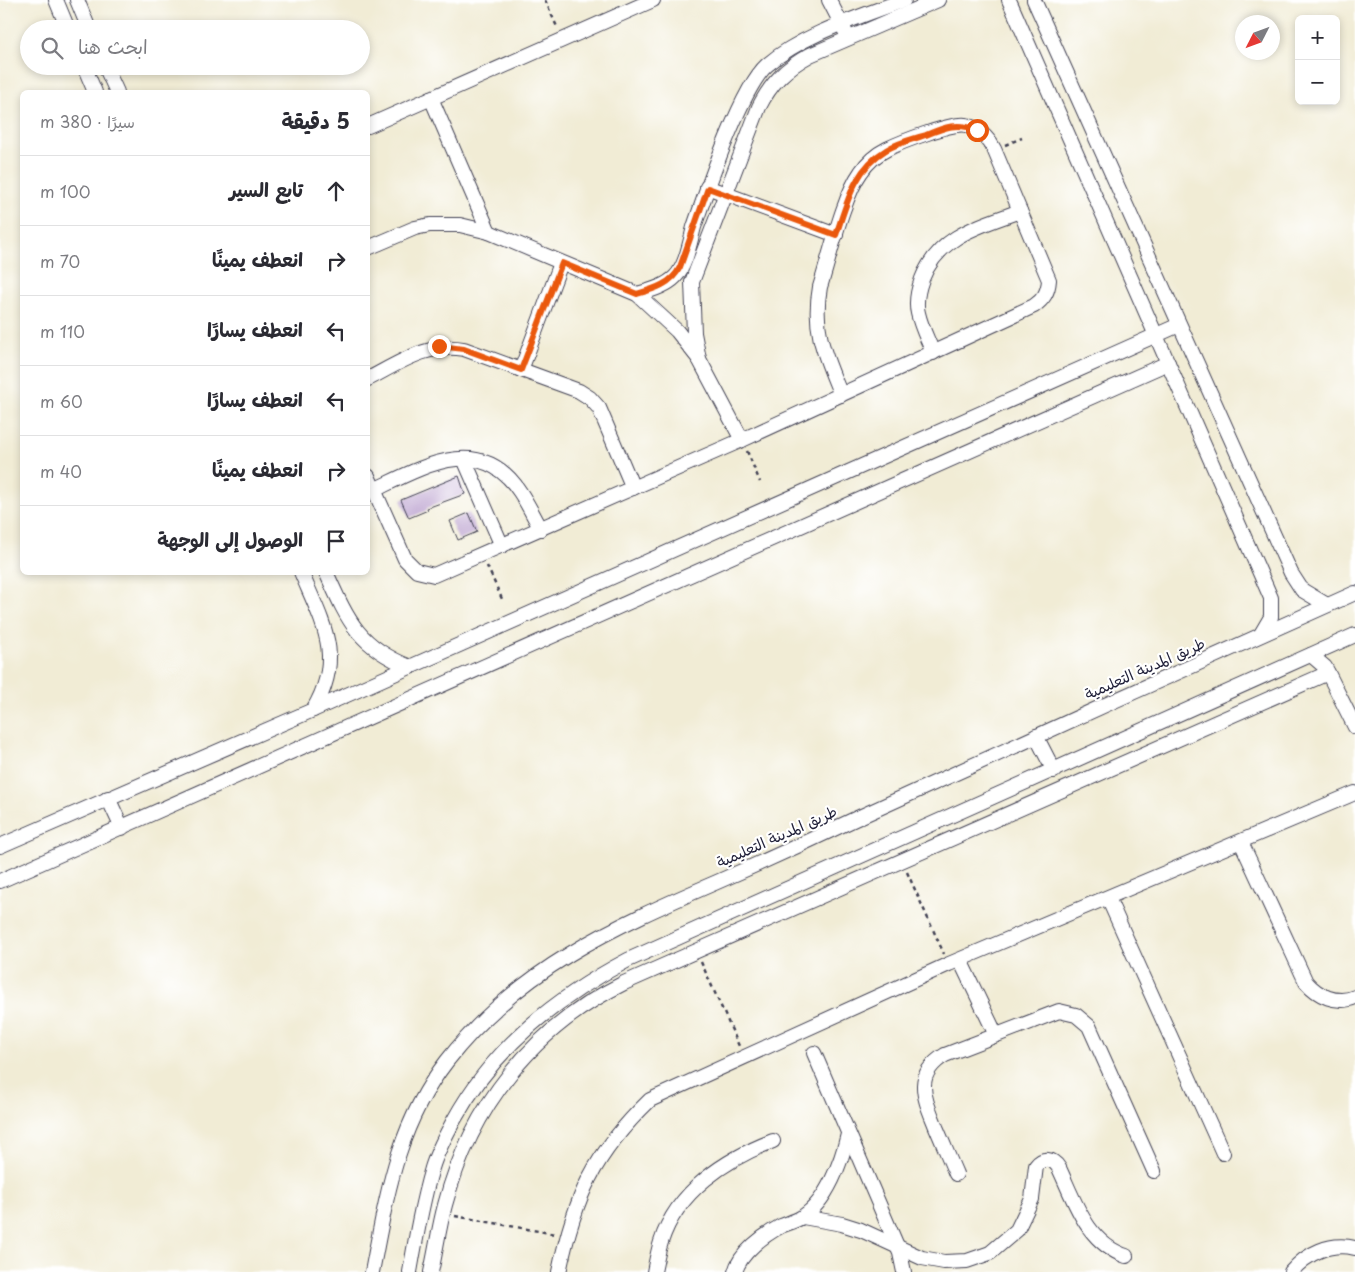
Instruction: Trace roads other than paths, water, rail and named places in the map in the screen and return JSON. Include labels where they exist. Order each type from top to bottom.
[{"type":"street","points":[[56,0],[64,20]]},
{"type":"street","points":[[76,0],[85,20]]},
{"type":"street","points":[[370,125],[653,0]]},
{"type":"street","points":[[829,0],[849,39]]},
{"type":"street","points":[[637,294],[664,284],[675,276],[687,251],[708,188],[743,102],[752,85],[766,66],[800,44],[841,24],[904,0]]},
{"type":"street","points":[[699,359],[693,316],[692,282],[699,259],[759,107],[768,91],[793,64],[938,0]]},
{"type":"street","points":[[1009,0],[1271,598],[1271,618],[1261,634]]},
{"type":"street","points":[[1034,0],[1291,573],[1302,590],[1326,605]]},
{"type":"street","points":[[88,75],[95,90]]},
{"type":"street","points":[[109,75],[116,90]]},
{"type":"street","points":[[431,98],[489,232]]},
{"type":"street","points":[[370,481],[405,559],[417,571],[434,575],[742,440],[934,353],[1034,306],[1042,300],[1048,290],[1049,280],[994,149],[987,138],[977,130],[966,125],[953,124],[887,149],[861,172],[852,188],[820,287],[816,321],[824,354],[841,395]]},
{"type":"street","points":[[708,188],[836,235]]},
{"type":"street","points":[[934,353],[921,325],[917,298],[925,270],[934,257],[957,235],[1020,211]]},
{"type":"street","points":[[370,247],[401,233],[430,225],[460,225],[489,232],[637,294],[671,324],[699,359],[742,440]]},
{"type":"street","points":[[521,370],[562,263]]},
{"type":"street","points":[[0,846],[313,710],[1179,325]]},
{"type":"street","points":[[370,378],[427,349],[439,346],[464,349],[579,391],[590,398],[599,408],[632,488]]},
{"type":"street","points":[[0,881],[1168,363]]},
{"type":"street","points":[[374,490],[436,462],[464,458],[481,462],[496,469],[509,479],[520,491],[541,529]]},
{"type":"street","points":[[464,458],[502,546]]},
{"type":"street","points":[[302,575],[328,633],[330,649],[327,681],[313,710]]},
{"type":"street","points":[[327,575],[345,615],[357,633],[372,647],[390,659],[410,666]]},
{"type":"street","name":"طريق المدينة التعليمية","points":[[372,1272],[392,1170],[408,1127],[446,1062],[481,1022],[531,977],[580,946],[633,918],[765,861],[1036,736],[1355,593]]},
{"type":"street","points":[[410,1272],[432,1167],[446,1136],[482,1074],[544,1012],[594,978],[628,960],[1355,635]]},
{"type":"street","points":[[1311,655],[1321,663],[1328,673],[1355,727]]},
{"type":"street","points":[[431,1272],[443,1214],[458,1165],[476,1124],[499,1086],[534,1045],[568,1016],[598,996],[696,951],[1328,673]]},
{"type":"street","points":[[1036,736],[1054,771]]},
{"type":"street","points":[[559,1272],[566,1236],[576,1204],[589,1175],[606,1147],[627,1122],[650,1100],[743,1056],[955,962],[1355,793]]},
{"type":"street","points":[[108,798],[122,828]]},
{"type":"street","points":[[1241,842],[1306,982],[1317,992],[1330,998],[1345,1000],[1355,996]]},
{"type":"street","points":[[1108,898],[1223,1153]]},
{"type":"street","points":[[955,962],[996,1035]]},
{"type":"street","points":[[956,1174],[924,1098],[924,1081],[931,1066],[937,1060],[1059,1011],[1076,1014],[1083,1019],[1093,1034],[1154,1171]]},
{"type":"street","points":[[814,1053],[897,1248],[904,1272]]},
{"type":"street","points":[[735,1272],[742,1260],[757,1243],[778,1228],[803,1217],[824,1193],[833,1179],[845,1149],[848,1134]]},
{"type":"street","points":[[654,1272],[661,1241],[680,1207],[692,1192],[720,1166],[737,1156],[773,1141]]},
{"type":"street","points":[[803,1217],[842,1224],[880,1238],[897,1248],[922,1258],[944,1262],[967,1261],[990,1253],[1009,1239],[1023,1220],[1032,1198],[1036,1166],[1039,1162],[1048,1160],[1053,1161],[1059,1168],[1091,1232],[1103,1244],[1126,1256]]},
{"type":"street","points":[[1291,1272],[1305,1258],[1321,1250],[1341,1246],[1355,1248]]}]
